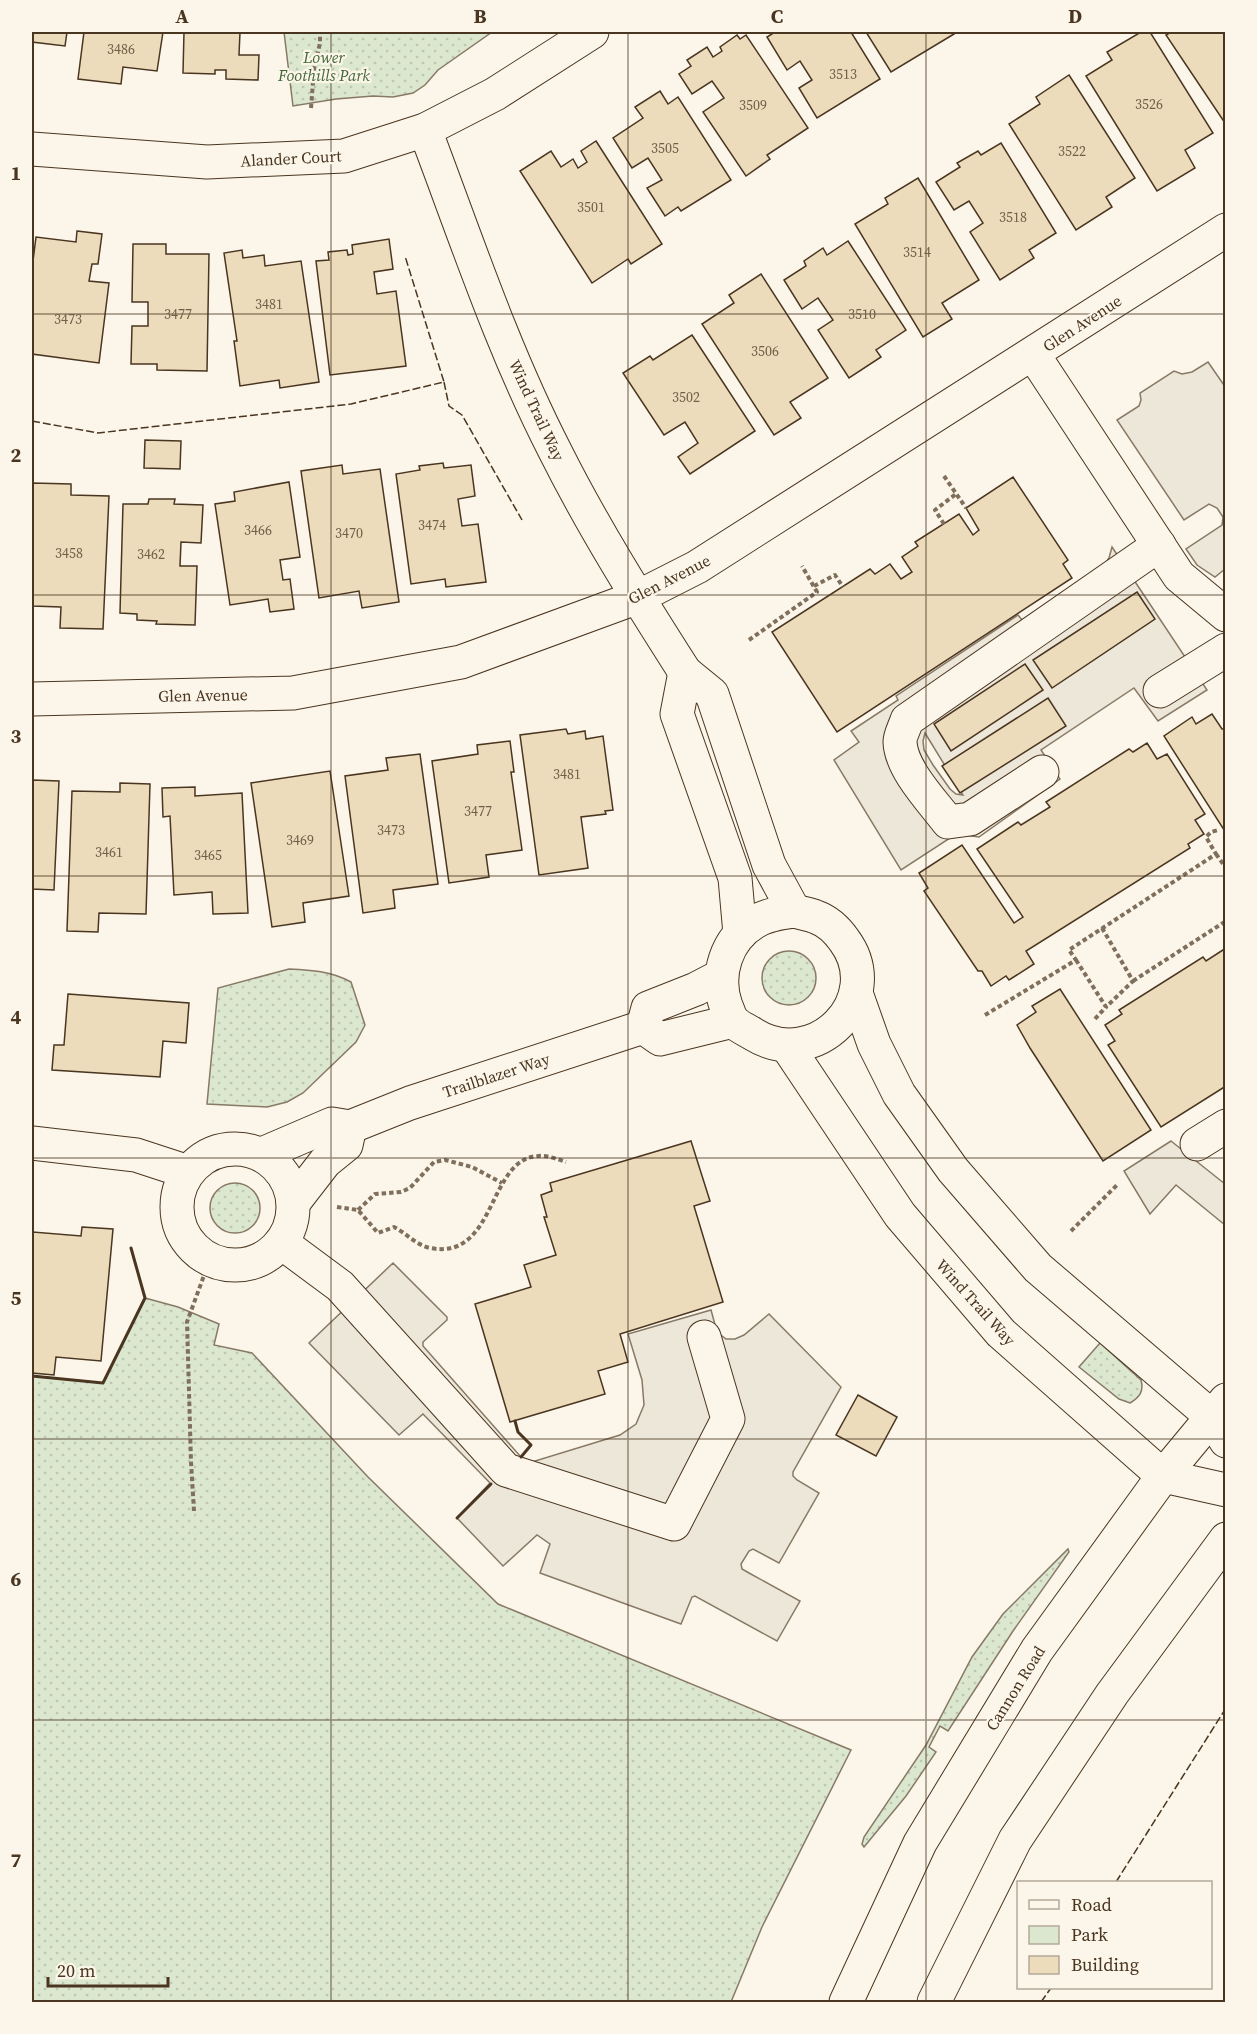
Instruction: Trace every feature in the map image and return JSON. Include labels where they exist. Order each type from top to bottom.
[{"type":"street","name":"Alander Court","points":[[32,149],[207,162],[344,156],[424,130],[495,94],[592,32]]},
{"type":"street","name":"Wind Trail Way","points":[[424,130],[498,326],[555,451],[638,597],[685,672],[712,694],[769,865],[794,911]]},
{"type":"street","name":"Glen Avenue","points":[[32,699],[293,693],[460,663],[638,597],[697,567],[1226,230]]},
{"type":"street","points":[[1033,354],[1179,576],[1226,615]]},
{"type":"street","points":[[1042,772],[970,819],[948,822],[907,766],[902,757],[900,740],[907,720],[1159,545]]},
{"type":"street","points":[[1160,691],[1226,650]]},
{"type":"street","points":[[685,672],[677,714],[735,878],[740,934]]},
{"type":"street","points":[[856,993],[846,1015],[831,1032],[810,1043],[787,1046],[764,1041],[733,1021],[722,993],[721,976],[729,951],[740,934],[755,922],[774,914],[794,911],[816,917],[836,930],[850,948],[857,970],[856,993],[874,1044],[898,1094],[953,1170],[1038,1268],[1221,1419]]},
{"type":"street","points":[[721,976],[696,989],[648,1008],[643,1027],[660,1039],[733,1021]]},
{"type":"street","name":"Trailblazer Way","points":[[262,1154],[332,1124],[350,1127],[410,1103],[643,1027]]},
{"type":"street","name":"Wind Trail Way","points":[[787,1046],[900,1215],[1000,1333],[1163,1476],[1226,1490]]},
{"type":"street","points":[[1197,1144],[1226,1126]]},
{"type":"street","points":[[294,1202],[288,1185],[276,1166],[262,1154],[246,1149],[230,1148],[214,1152],[199,1160],[188,1172],[180,1189],[176,1206],[179,1224],[187,1240],[200,1254],[216,1262],[234,1265],[252,1263],[268,1255],[282,1243],[290,1227],[294,1202],[325,1161],[346,1145],[350,1127]]},
{"type":"street","points":[[32,1143],[136,1155],[188,1172]]},
{"type":"street","points":[[282,1243],[340,1287],[506,1470],[674,1524],[728,1419],[704,1337]]},
{"type":"street","name":"Cannon Road","points":[[846,2002],[920,1843],[1037,1650],[1163,1476],[1221,1419]]},
{"type":"street","points":[[934,2002],[1015,1840],[1113,1694],[1226,1539]]},
{"type":"path","points":[[311,108],[320,32]]},
{"type":"path","points":[[944,476],[966,508]]},
{"type":"path","points":[[944,524],[935,510],[956,494]]},
{"type":"path","points":[[749,640],[817,592],[802,566]]},
{"type":"path","points":[[814,586],[835,575],[843,587]]},
{"type":"path","points":[[1218,830],[1206,837],[1226,868]]},
{"type":"path","points":[[1106,1007],[1069,950],[1216,854]]},
{"type":"path","points":[[1094,1020],[1133,981],[1226,921]]},
{"type":"path","points":[[1102,928],[1133,981]]},
{"type":"path","points":[[985,1015],[1076,960]]},
{"type":"path","points":[[336,1207],[358,1210],[378,1233],[394,1227],[427,1248],[449,1248],[461,1243],[476,1231],[490,1211],[502,1183],[512,1169],[538,1156],[566,1162]]},
{"type":"path","points":[[358,1210],[375,1194],[400,1192],[410,1188],[434,1162],[445,1160],[472,1167],[502,1183]]},
{"type":"path","points":[[1071,1231],[1117,1185]]},
{"type":"path","points":[[194,1511],[187,1322],[210,1259]]},
{"type":"green space","name":"Lower Foothills Park","points":[[284,32],[492,32],[438,70],[425,85],[413,93],[393,97],[336,99],[293,106]]},
{"type":"green space","points":[[789,951],[799,953],[808,959],[814,968],[816,978],[814,988],[808,997],[799,1003],[789,1005],[779,1003],[770,997],[764,988],[762,978],[764,968],[770,959],[779,953]]},
{"type":"green space","points":[[289,969],[328,973],[351,982],[365,1025],[356,1042],[303,1093],[287,1102],[267,1107],[207,1104],[218,988]]},
{"type":"green space","points":[[240,1183],[253,1190],[259,1198],[259,1218],[253,1226],[245,1232],[230,1233],[217,1226],[211,1218],[210,1203],[217,1190],[225,1184]]},
{"type":"green space","points":[[145,1298],[178,1307],[219,1324],[214,1345],[252,1353],[368,1477],[498,1604],[851,1750],[762,1927],[731,2002],[32,2002],[32,1376],[103,1383]]},
{"type":"green space","points":[[1100,1343],[1141,1380],[1140,1393],[1130,1403],[1119,1399],[1079,1367]]},
{"type":"green space","points":[[1068,1549],[1069,1552],[1013,1631],[948,1731],[940,1726],[929,1747],[936,1752],[906,1796],[864,1847],[862,1844],[864,1837],[926,1745],[972,1657],[1003,1614]]},
{"type":"shaded area","points":[[1208,362],[1226,388],[1225,569],[1215,577],[1197,565],[1186,549],[1222,525],[1223,517],[1217,508],[1209,504],[1184,520],[1117,420],[1139,406],[1140,393],[1174,371],[1182,374],[1192,372]]},
{"type":"shaded area","points":[[1112,547],[1207,690],[1158,721],[1134,688],[1041,750],[1060,779],[979,837],[956,834],[901,870],[834,760],[859,742],[851,731],[898,700],[896,696],[1018,615],[1022,620],[1102,568],[1109,558]],"holes":[[[925,733],[963,795],[956,794],[950,789],[933,765],[924,750]]]},
{"type":"shaded area","points":[[1171,1141],[1225,1184],[1225,1225],[1176,1185],[1150,1214],[1124,1171]]},
{"type":"shaded area","points":[[393,1263],[447,1317],[447,1320],[423,1342],[423,1346],[521,1457],[532,1462],[620,1435],[636,1424],[644,1405],[642,1380],[628,1334],[711,1310],[717,1332],[726,1339],[735,1339],[744,1335],[769,1314],[841,1387],[793,1472],[797,1480],[819,1493],[779,1563],[753,1549],[749,1551],[741,1564],[742,1569],[800,1601],[777,1641],[695,1596],[692,1597],[681,1624],[540,1573],[550,1544],[537,1535],[503,1566],[457,1518],[490,1483],[423,1414],[399,1435],[309,1343]]},
{"type":"building","points":[[32,32],[67,32],[65,46],[32,42]]},
{"type":"building","points":[[84,32],[163,32],[157,71],[123,67],[121,84],[78,79]]},
{"type":"building","points":[[184,32],[240,32],[239,55],[259,55],[258,80],[226,79],[226,70],[215,70],[215,74],[183,73]]},
{"type":"building","points":[[775,32],[851,32],[880,79],[817,118],[799,88],[812,80],[800,61],[787,70],[767,37]]},
{"type":"building","points":[[866,32],[952,32],[954,34],[891,72]]},
{"type":"building","points":[[1141,32],[1150,32],[1213,133],[1185,150],[1195,168],[1157,191],[1086,76],[1112,60],[1107,52]]},
{"type":"building","points":[[1171,32],[1226,32],[1225,123],[1166,35]]},
{"type":"building","points":[[737,35],[740,39],[746,35],[808,128],[767,155],[770,159],[746,176],[703,112],[724,98],[712,81],[692,94],[679,74],[691,66],[687,60],[707,47],[713,57],[722,51],[720,47]]},
{"type":"building","points":[[1069,75],[1135,178],[1106,197],[1112,207],[1076,230],[1009,124],[1040,104],[1036,97]]},
{"type":"building","points":[[660,91],[668,104],[678,97],[731,180],[681,211],[678,207],[665,216],[647,188],[662,180],[648,158],[632,168],[613,138],[643,118],[635,107]]},
{"type":"building","points":[[596,141],[662,244],[631,264],[628,259],[592,283],[520,171],[551,151],[561,167],[573,159],[578,168],[587,162],[581,151]]},
{"type":"building","points":[[1001,143],[1056,233],[1029,250],[1034,258],[1000,280],[970,232],[983,223],[969,201],[954,210],[936,182],[960,167],[957,163],[978,151],[981,155]]},
{"type":"building","points":[[918,178],[979,280],[942,303],[952,319],[923,337],[855,224],[888,204],[885,198]]},
{"type":"building","points":[[77,231],[102,234],[98,264],[92,264],[89,281],[109,283],[99,363],[32,354],[32,269],[36,237],[76,242]]},
{"type":"building","points":[[389,239],[393,269],[374,272],[377,294],[396,291],[406,366],[330,375],[316,261],[329,260],[328,252],[347,250],[348,255],[353,254],[352,245]]},
{"type":"building","points":[[848,241],[906,330],[876,350],[881,357],[849,378],[818,330],[833,320],[818,298],[802,309],[784,280],[806,266],[804,261],[823,248],[827,255]]},
{"type":"building","points":[[133,244],[166,244],[166,254],[209,254],[207,371],[157,370],[157,364],[131,364],[132,326],[148,326],[148,302],[132,302]]},
{"type":"building","points":[[242,250],[243,258],[264,255],[265,266],[301,261],[319,382],[280,388],[279,380],[240,386],[234,341],[237,341],[224,253]]},
{"type":"building","points":[[761,274],[828,378],[790,402],[801,418],[774,435],[702,324],[734,303],[729,295]]},
{"type":"building","points":[[692,335],[755,431],[690,474],[678,457],[698,443],[685,422],[664,435],[623,373],[650,356],[653,360]]},
{"type":"building","points":[[145,440],[181,441],[180,469],[144,468]]},
{"type":"building","points":[[443,463],[444,468],[471,465],[475,496],[458,499],[462,526],[478,524],[486,582],[446,587],[445,579],[411,584],[396,474],[420,470],[419,466]]},
{"type":"building","points":[[342,465],[343,474],[380,469],[399,602],[362,608],[359,591],[319,598],[301,471]]},
{"type":"building","points":[[1013,477],[1068,560],[1063,564],[1072,578],[837,732],[772,632],[870,569],[875,574],[890,564],[901,579],[912,572],[902,557],[918,546],[915,542],[959,514],[973,535],[979,530],[966,508]]},
{"type":"building","points":[[289,482],[300,557],[280,560],[283,580],[290,579],[294,609],[270,612],[268,599],[230,605],[215,504],[235,501],[234,492]]},
{"type":"building","points":[[32,483],[71,484],[71,495],[109,496],[103,629],[60,628],[61,607],[32,606]]},
{"type":"building","points":[[149,499],[175,499],[174,504],[203,505],[201,543],[181,542],[180,566],[197,566],[195,625],[156,624],[157,621],[137,620],[137,614],[120,613],[123,504],[148,504]]},
{"type":"building","points":[[1137,592],[1155,619],[1052,688],[1033,660]]},
{"type":"building","points":[[1025,664],[1043,690],[951,751],[934,724]]},
{"type":"building","points":[[1048,698],[1066,726],[960,793],[942,766]]},
{"type":"building","points":[[1212,714],[1222,729],[1226,729],[1226,833],[1164,736],[1192,717],[1196,724]]},
{"type":"building","points":[[566,729],[568,734],[585,731],[586,739],[603,736],[613,810],[605,811],[606,814],[581,817],[588,868],[539,875],[520,735]]},
{"type":"building","points":[[510,741],[514,772],[511,772],[522,850],[486,855],[489,877],[449,883],[432,761],[478,754],[477,745]]},
{"type":"building","points":[[1147,743],[1157,759],[1167,754],[1205,814],[1195,820],[1204,834],[1188,844],[1190,848],[1026,951],[1034,964],[1009,980],[1006,976],[991,986],[982,971],[978,971],[924,891],[928,888],[919,873],[962,845],[1014,923],[1023,917],[977,849],[1018,822],[1021,825],[1050,807],[1046,802],[1129,749],[1133,752]]},
{"type":"building","points":[[420,754],[438,884],[393,890],[395,908],[363,913],[345,776],[388,770],[386,758]]},
{"type":"building","points":[[330,771],[349,896],[303,903],[305,922],[272,927],[251,783]]},
{"type":"building","points":[[32,780],[59,781],[54,890],[32,889]]},
{"type":"building","points":[[120,783],[150,784],[146,914],[99,913],[98,932],[67,931],[72,791],[120,792]]},
{"type":"building","points":[[195,787],[195,796],[242,793],[248,913],[213,914],[212,892],[174,895],[170,816],[163,817],[162,788]]},
{"type":"building","points":[[1226,948],[1226,1086],[1161,1127],[1108,1045],[1115,1041],[1105,1025],[1122,1014],[1119,1010],[1203,957],[1206,961]]},
{"type":"building","points":[[1060,989],[1151,1130],[1103,1161],[1017,1025],[1036,1012],[1032,1006]]},
{"type":"building","points":[[68,994],[189,1003],[186,1043],[163,1041],[160,1077],[52,1070],[54,1045],[64,1045]]},
{"type":"building","points":[[691,1141],[710,1201],[694,1206],[723,1302],[620,1334],[628,1362],[598,1371],[605,1394],[510,1422],[475,1304],[531,1287],[524,1265],[556,1255],[544,1217],[547,1217],[541,1195],[552,1191],[550,1183]]},
{"type":"building","points":[[82,1227],[113,1229],[101,1361],[56,1357],[54,1375],[32,1373],[33,1232],[81,1236]]},
{"type":"building","points":[[858,1395],[897,1417],[876,1456],[836,1435]]},
{"type":"fence","points":[[32,421],[98,433],[351,404],[444,382],[405,256]]},
{"type":"fence","points":[[444,382],[449,406],[462,415],[522,520]]},
{"type":"fence","points":[[1117,1881],[1226,1708]]},
{"type":"fence","points":[[1041,2002],[1050,1989]]},
{"type":"wall","points":[[32,1376],[103,1383],[145,1298],[131,1248]]},
{"type":"wall","points":[[515,1421],[518,1432],[531,1445],[521,1457]]},
{"type":"wall","points":[[457,1518],[491,1484]]}]
